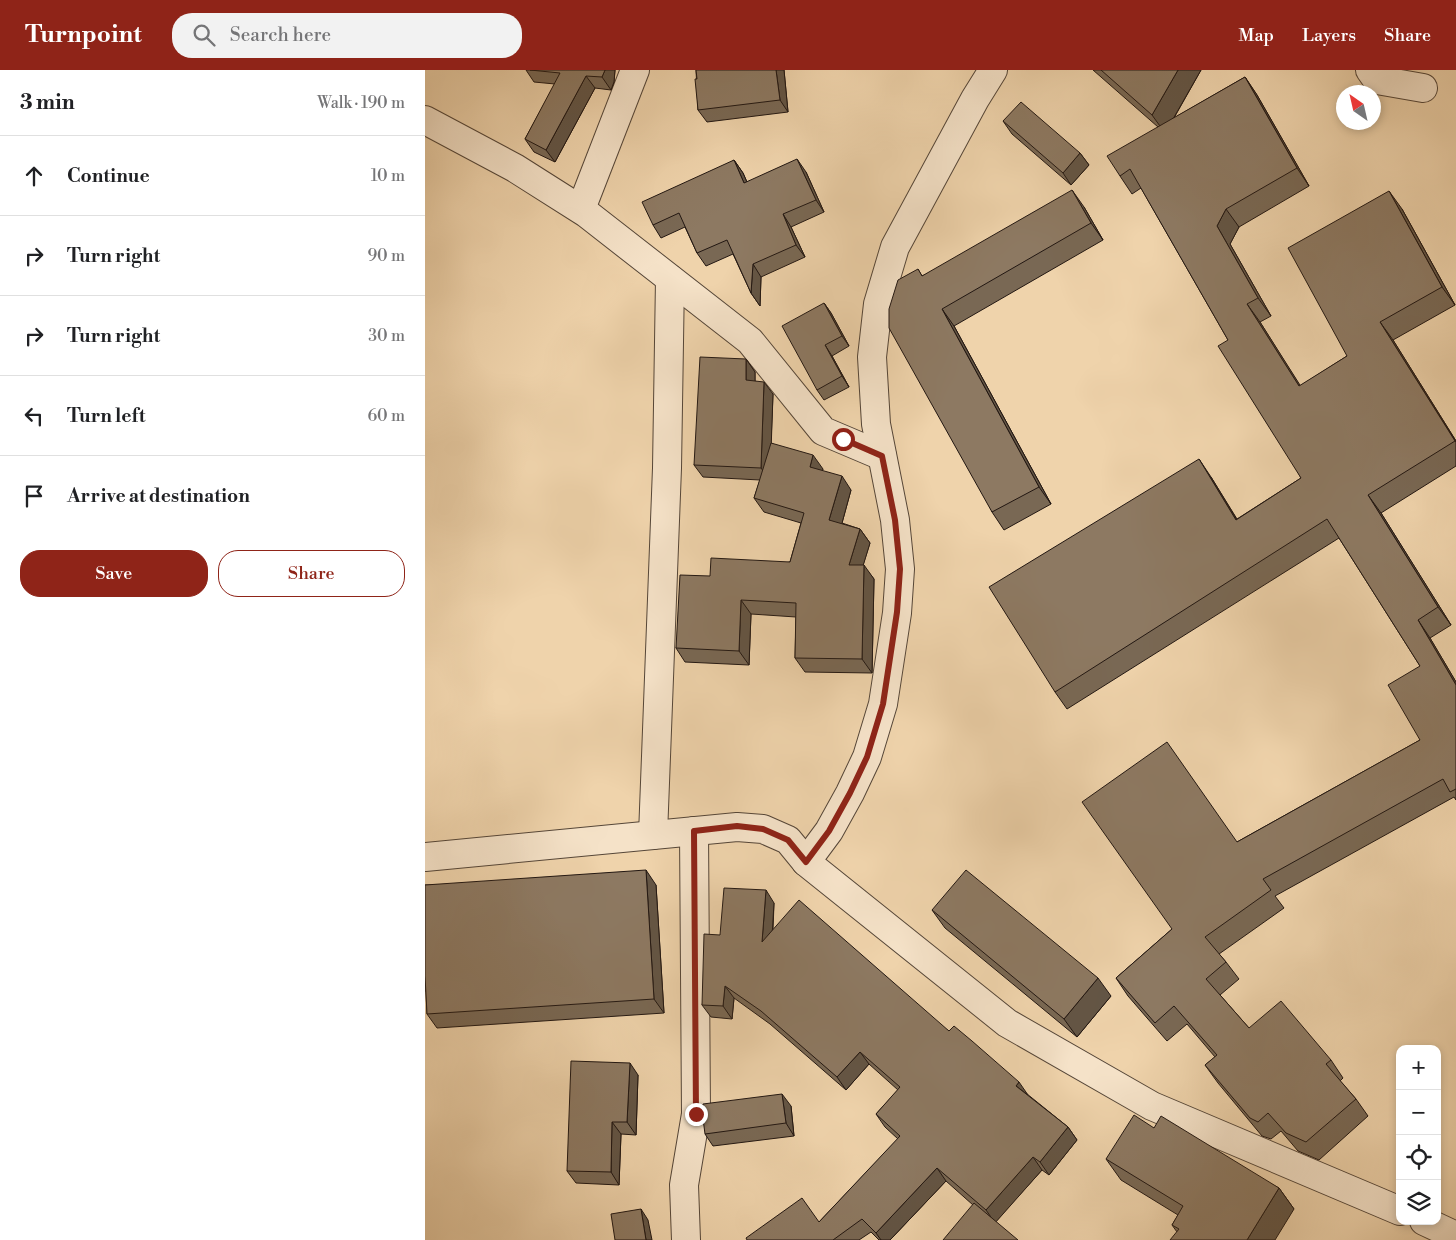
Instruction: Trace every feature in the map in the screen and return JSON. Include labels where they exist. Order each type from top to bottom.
[{"type":"street","points":[[581,209],[635,70]]},
{"type":"street","points":[[806,862],[829,831],[867,757],[883,704],[897,612],[900,569],[895,520],[876,424],[873,357],[878,304],[895,247],[975,99],[993,70]]},
{"type":"street","points":[[1370,70],[1377,80],[1423,88]]},
{"type":"street","points":[[425,120],[515,168],[581,209],[750,341],[823,431],[882,456]]},
{"type":"street","points":[[653,835],[667,468],[670,279]]},
{"type":"street","points":[[425,857],[737,826],[763,829],[788,840],[806,862],[1007,1024],[1152,1106],[1396,1208]]},
{"type":"street","points":[[686,1240],[684,1185],[696,1114],[694,831]]},
{"type":"street","points":[[1433,1225],[1456,1236]]},
{"type":"building","points":[[530,70],[605,70],[602,77],[586,76],[546,150],[525,139],[560,73]]},
{"type":"building","points":[[696,70],[776,70],[780,100],[698,110]]},
{"type":"building","points":[[1101,70],[1178,70],[1152,115]]},
{"type":"building","points":[[1245,77],[1297,168],[1226,209],[1217,226],[1258,298],[1247,304],[1299,386],[1347,356],[1288,248],[1389,191],[1442,287],[1380,322],[1455,441],[1368,495],[1438,607],[1418,620],[1456,685],[1456,789],[1450,792],[1443,779],[1263,879],[1271,890],[1205,937],[1226,962],[1206,979],[1249,1028],[1281,1001],[1331,1060],[1326,1064],[1356,1099],[1306,1142],[1286,1133],[1268,1113],[1258,1122],[1250,1118],[1205,1065],[1217,1055],[1174,1006],[1155,1023],[1116,978],[1172,929],[1082,802],[1167,742],[1237,842],[1420,740],[1388,685],[1420,666],[1327,519],[1055,692],[989,587],[1199,459],[1236,520],[1301,478],[1218,346],[1228,340],[1130,169],[1120,176],[1107,156]]},
{"type":"building","points":[[1021,102],[1080,153],[1063,173],[1003,121]]},
{"type":"building","points":[[797,159],[816,200],[783,214],[796,245],[753,264],[751,293],[727,240],[697,253],[679,213],[653,225],[642,202],[734,160],[744,183]]},
{"type":"building","points":[[1072,190],[1091,223],[942,309],[1039,487],[992,512],[889,328],[889,309],[898,280],[918,269],[922,276]]},
{"type":"building","points":[[824,303],[842,336],[825,345],[842,376],[817,390],[782,326]]},
{"type":"building","points":[[700,357],[746,359],[746,380],[764,382],[761,468],[694,465]]},
{"type":"building","points":[[771,443],[813,455],[810,467],[842,476],[829,520],[860,529],[849,565],[864,565],[862,659],[795,658],[796,603],[741,600],[739,651],[676,648],[680,575],[710,576],[711,558],[790,562],[804,513],[754,498]]},
{"type":"building","points":[[646,870],[654,999],[427,1014],[425,885]]},
{"type":"building","points":[[966,870],[1098,978],[1064,1019],[932,910]]},
{"type":"building","points":[[724,888],[766,890],[762,942],[799,900],[949,1031],[954,1026],[972,1041],[1019,1082],[1016,1086],[1068,1127],[1040,1162],[1033,1157],[986,1210],[937,1168],[876,1233],[862,1219],[833,1240],[747,1240],[746,1238],[802,1198],[819,1222],[900,1136],[876,1114],[900,1087],[860,1052],[837,1077],[761,1011],[725,986],[723,1006],[702,1005],[704,934],[720,935]]},
{"type":"building","points":[[571,1061],[630,1063],[627,1122],[612,1122],[611,1172],[567,1171]]},
{"type":"building","points":[[782,1094],[786,1123],[705,1134],[703,1104]]},
{"type":"building","points":[[1134,1115],[1154,1128],[1161,1116],[1279,1188],[1247,1240],[1170,1240],[1179,1229],[1172,1225],[1183,1206],[1106,1159]]},
{"type":"building","points":[[974,1203],[1018,1240],[943,1240]]},
{"type":"building","points":[[641,1209],[646,1240],[615,1240],[611,1214]]},
{"type":"route","points":[[696,1114],[694,831],[737,826],[763,829],[788,840],[806,862],[829,831],[850,793],[867,757],[883,704],[897,612],[900,569],[895,520],[882,456],[843,439]]}]
